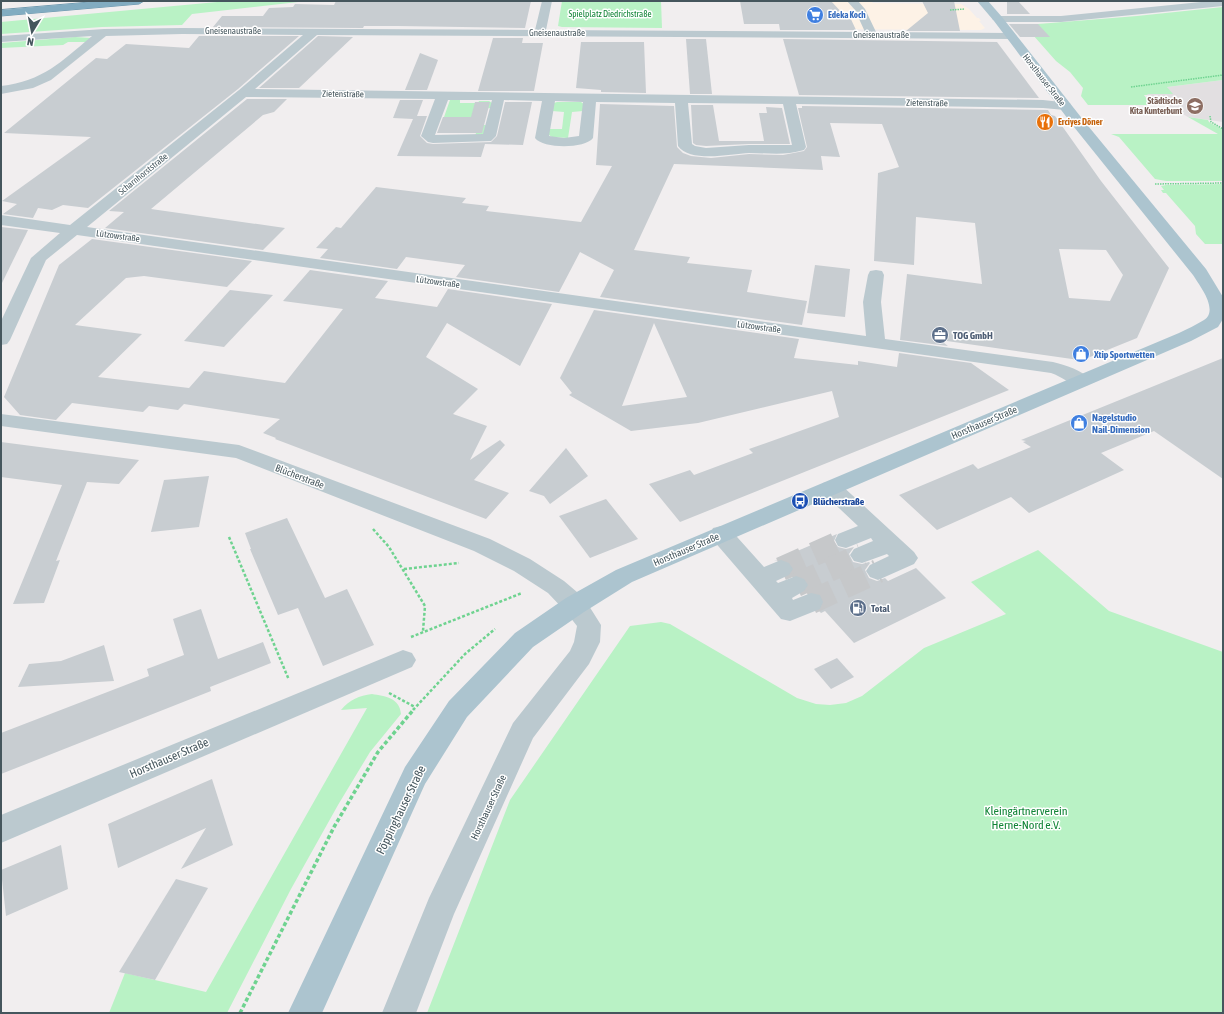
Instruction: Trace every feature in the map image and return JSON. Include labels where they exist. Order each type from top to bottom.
[{"type":"highway","points":[[1,6],[56,1]]},
{"type":"highway","points":[[1,13],[139,1]]},
{"type":"main road","name":"Horsthauser Straße","points":[[575,606],[624,576],[1185,337],[1212,323],[1220,313],[1217,302],[1200,273],[1064,106],[998,19],[982,1]]},
{"type":"main road","name":"Pöppinghauser Straße","points":[[305,1013],[415,776],[458,709],[524,640],[575,606]]},
{"type":"street","points":[[540,33],[547,1]]},
{"type":"street","points":[[852,1],[860,9],[872,35]]},
{"type":"street","points":[[998,19],[1062,19],[1223,4]]},
{"type":"street","name":"Gneisenaustraße","points":[[1,39],[104,32],[174,31],[1010,36]]},
{"type":"street","name":"Scharnhorststraße","points":[[1,340],[39,258],[243,93],[315,31]]},
{"type":"street","points":[[1,90],[22,87],[45,79],[104,32]]},
{"type":"street","name":"Zietenstraße","points":[[243,93],[1064,106]]},
{"type":"street","points":[[443,96],[428,136],[433,139],[486,138],[488,136],[500,96]]},
{"type":"street","points":[[549,97],[542,138],[550,141],[578,141],[586,138],[590,98]]},
{"type":"street","points":[[681,99],[684,146],[691,150],[706,152],[749,149],[788,150],[799,147],[789,101]]},
{"type":"street","name":"Lützowstraße","points":[[1,220],[1053,368],[1063,371],[1081,381]]},
{"type":"street","points":[[876,275],[872,302],[876,343]]},
{"type":"street","name":"Blücherstraße","points":[[1,420],[239,452],[482,545],[544,579],[556,587],[575,606]]},
{"type":"street","points":[[831,488],[906,558],[878,571]]},
{"type":"street","points":[[721,534],[767,586],[796,585]]},
{"type":"street","points":[[854,548],[882,536]]},
{"type":"street","name":"Horsthauser Straße","points":[[399,1013],[440,909],[523,731],[580,657],[587,642],[588,625],[575,606]]},
{"type":"street","name":"Horsthauser Straße","points":[[1,829],[403,660]]},
{"type":"path","points":[[1130,87],[1223,75]]},
{"type":"path","points":[[1210,116],[1210,122],[1223,129]]},
{"type":"path","points":[[1126,183],[1223,183]]},
{"type":"path","points":[[369,526],[389,547],[404,569],[425,606],[423,631]]},
{"type":"path","points":[[230,537],[299,704]]},
{"type":"path","points":[[404,569],[469,561],[482,545]]},
{"type":"path","points":[[403,660],[412,635],[525,592],[544,579]]},
{"type":"path","points":[[240,1013],[334,827],[378,752],[423,698],[465,654],[502,624]]},
{"type":"shaded area","points":[[741,1],[871,1],[873,3],[961,4],[969,9],[977,18],[979,18],[981,21],[979,21],[985,28],[981,30],[791,29]]},
{"type":"shaded area","name":"Städtische Kita Kunterbunt","points":[[1223,80],[1223,122],[1188,117],[1146,94],[1172,94],[1167,87]]},
{"type":"green space","points":[[228,1],[307,1],[192,14],[182,25],[102,27],[1,34],[1,22]]},
{"type":"green space","name":"Spielplatz Diedrichstraße","points":[[562,1],[661,1],[662,28],[558,26]]},
{"type":"green space","points":[[1223,7],[1223,80],[1167,87],[1173,94],[1144,95],[1150,103],[1147,105],[1088,105],[1081,96],[1083,88],[1070,72],[1056,61],[1026,25],[1137,16]]},
{"type":"green space","points":[[75,37],[91,38],[86,42],[68,42],[63,45],[1,48],[1,43]]},
{"type":"green space","points":[[450,100],[460,100],[460,103],[478,103],[479,101],[489,101],[492,103],[491,108],[479,109],[475,125],[486,125],[484,134],[475,136],[477,130],[459,117],[444,117]]},
{"type":"green space","points":[[581,102],[585,105],[583,111],[572,112],[568,138],[552,137],[549,135],[549,129],[562,129],[564,112],[552,111],[554,103]]},
{"type":"green space","points":[[1188,117],[1208,120],[1223,130],[1223,181],[1166,181],[1155,179],[1119,137],[1111,134],[1218,134]]},
{"type":"green space","points":[[1223,184],[1223,244],[1205,244],[1196,234],[1195,226],[1166,193],[1163,193],[1161,190],[1164,190],[1161,186]]},
{"type":"green space","name":"Kleingärtnerverein Herne-Nord e.V.","points":[[1038,550],[1109,611],[1223,652],[1223,1013],[427,1013],[510,800],[630,626],[661,622],[670,624],[797,698],[816,704],[830,705],[846,703],[862,696],[924,648],[1006,614],[971,582]]},
{"type":"green space","points":[[372,694],[387,697],[395,701],[398,704],[401,714],[370,752],[338,805],[291,889],[227,1013],[109,1013],[125,973],[206,992],[367,708],[341,710],[355,699]]},
{"type":"building","points":[[336,1],[531,1],[525,28],[398,26],[364,26],[363,28],[213,27],[222,16],[263,16],[269,8],[293,7],[295,4],[334,5]]},
{"type":"building","name":"Edeka Koch","points":[[740,1],[831,1],[844,15],[849,15],[856,30],[780,30],[779,24],[744,24]]},
{"type":"building","points":[[922,1],[954,1],[960,31],[906,31],[928,13]]},
{"type":"building","points":[[1007,1],[1018,1],[1030,14],[1007,14]]},
{"type":"building","points":[[1009,24],[1038,24],[1050,37],[1020,37]]},
{"type":"building","points":[[199,36],[299,36],[238,89],[88,208],[63,205],[52,210],[38,208],[33,218],[3,214],[17,204],[2,201],[91,137],[4,133],[96,58],[107,59],[126,44],[189,48]]},
{"type":"building","points":[[318,36],[353,37],[299,88],[259,88]]},
{"type":"building","points":[[493,38],[523,38],[522,43],[543,43],[534,91],[478,91]]},
{"type":"building","points":[[686,39],[706,39],[712,94],[690,94]]},
{"type":"building","points":[[783,39],[997,42],[1039,98],[799,95]]},
{"type":"building","points":[[581,42],[644,42],[646,93],[601,92],[601,90],[576,88]]},
{"type":"building","points":[[420,53],[438,60],[427,90],[405,90]]},
{"type":"building","points":[[247,99],[287,99],[274,112],[263,115],[151,209],[285,228],[263,250],[105,228],[124,212],[109,211]]},
{"type":"building","points":[[400,100],[423,100],[417,116],[427,116],[420,136],[427,143],[433,144],[491,142],[497,136],[505,102],[532,102],[523,145],[485,144],[481,157],[397,156],[413,119],[393,118]]},
{"type":"building","points":[[475,102],[490,102],[482,133],[437,133],[443,117],[471,117]]},
{"type":"building","points":[[600,104],[674,106],[677,147],[683,153],[691,156],[711,158],[749,154],[783,155],[804,151],[807,147],[798,108],[802,108],[802,106],[1048,110],[1051,115],[1055,116],[1101,181],[1169,268],[1137,338],[1085,359],[1079,360],[940,340],[948,346],[900,340],[907,274],[982,284],[975,223],[916,217],[914,265],[874,261],[878,173],[899,167],[882,124],[830,123],[840,157],[821,156],[823,170],[674,164],[634,250],[690,257],[687,263],[752,270],[747,292],[807,301],[802,325],[600,297],[614,270],[580,252],[559,292],[456,277],[465,265],[406,257],[397,269],[320,258],[328,249],[316,248],[336,227],[341,228],[376,187],[466,198],[462,203],[489,206],[486,211],[581,222],[612,166],[596,165]],"holes":[[[1059,249],[1106,250],[1123,275],[1110,301],[1069,298]]]},
{"type":"building","points":[[691,105],[713,105],[719,141],[764,141],[759,113],[767,113],[766,107],[782,108],[790,144],[696,145],[693,143]]},
{"type":"building","points":[[1,227],[28,230],[1,285]]},
{"type":"building","points":[[92,239],[252,261],[227,287],[144,276],[126,278],[75,325],[142,334],[98,377],[189,388],[204,371],[285,383],[343,309],[283,301],[310,270],[388,281],[375,298],[437,307],[448,289],[552,304],[520,366],[447,323],[426,357],[478,389],[453,414],[487,426],[470,460],[500,440],[505,445],[474,480],[509,493],[486,519],[275,439],[276,438],[263,433],[280,419],[184,404],[178,410],[149,406],[143,412],[72,403],[56,420],[20,415],[4,397],[59,265]]},
{"type":"building","points":[[815,265],[850,269],[845,317],[807,313]]},
{"type":"building","points":[[230,290],[273,295],[224,347],[184,341]]},
{"type":"building","points":[[594,310],[799,339],[794,358],[858,365],[858,361],[897,367],[899,353],[971,363],[1009,390],[680,522],[649,484],[690,470],[694,475],[753,453],[749,449],[839,417],[832,391],[698,423],[631,431],[569,395],[572,393],[560,378]],"holes":[[[654,323],[687,397],[622,406]]]},
{"type":"building","points":[[1223,358],[1223,479],[1154,431],[1101,453],[1124,470],[1029,513],[1011,497],[937,530],[899,495],[973,464],[978,469],[1031,447],[1023,442],[1026,441],[1021,440]]},
{"type":"building","points":[[1,442],[139,460],[119,484],[87,482],[56,561],[60,560],[44,603],[13,604],[62,485],[1,477]]},
{"type":"building","points":[[566,448],[588,476],[550,504],[544,496],[529,491]]},
{"type":"building","points":[[209,476],[199,527],[151,532],[164,480]]},
{"type":"building","points":[[606,499],[638,539],[590,558],[559,516]]},
{"type":"building","points":[[287,518],[325,598],[347,589],[374,645],[323,666],[298,608],[278,615],[250,549],[245,533]]},
{"type":"building","points":[[837,534],[834,541],[838,547],[846,549],[854,547],[849,554],[853,562],[862,564],[870,563],[865,570],[869,578],[877,581],[885,578],[888,581],[916,568],[946,598],[854,643],[825,611],[821,613],[819,611],[824,603],[821,594],[811,592],[803,593],[809,586],[805,578],[797,575],[788,577],[794,570],[790,562],[782,559],[774,561]]},
{"type":"building","points":[[201,609],[218,659],[263,642],[271,663],[210,687],[211,691],[1,774],[1,733],[149,676],[147,669],[184,655],[173,619]]},
{"type":"building","points":[[104,645],[114,681],[18,687],[29,664],[61,661]]},
{"type":"building","points":[[837,658],[854,677],[831,689],[814,669]]},
{"type":"building","points":[[212,779],[233,845],[181,869],[206,828],[118,868],[108,824]]},
{"type":"building","points":[[61,845],[68,889],[6,916],[1,870]]},
{"type":"building","points":[[176,879],[208,888],[155,980],[119,972]]},
{"type":"tunnel","points":[[781,569],[846,540]]},
{"type":"tunnel","points":[[796,585],[862,555]]},
{"type":"tunnel","points":[[811,602],[878,571]]},
{"type":"place","name":"Edeka Koch","points":[[815,15]]},
{"type":"place","name":"Städtische Kita Kunterbunt","points":[[1195,106]]},
{"type":"place","name":"Erciyes Döner","points":[[1045,122]]},
{"type":"place","name":"TOG GmbH","points":[[940,335]]},
{"type":"place","name":"Xtip Sportwetten","points":[[1081,354]]},
{"type":"place","name":"Nagelstudio Nail-Dimension","points":[[1079,423]]},
{"type":"place","name":"Blücherstraße","points":[[800,501]]},
{"type":"place","name":"Total","points":[[858,608]]}]
